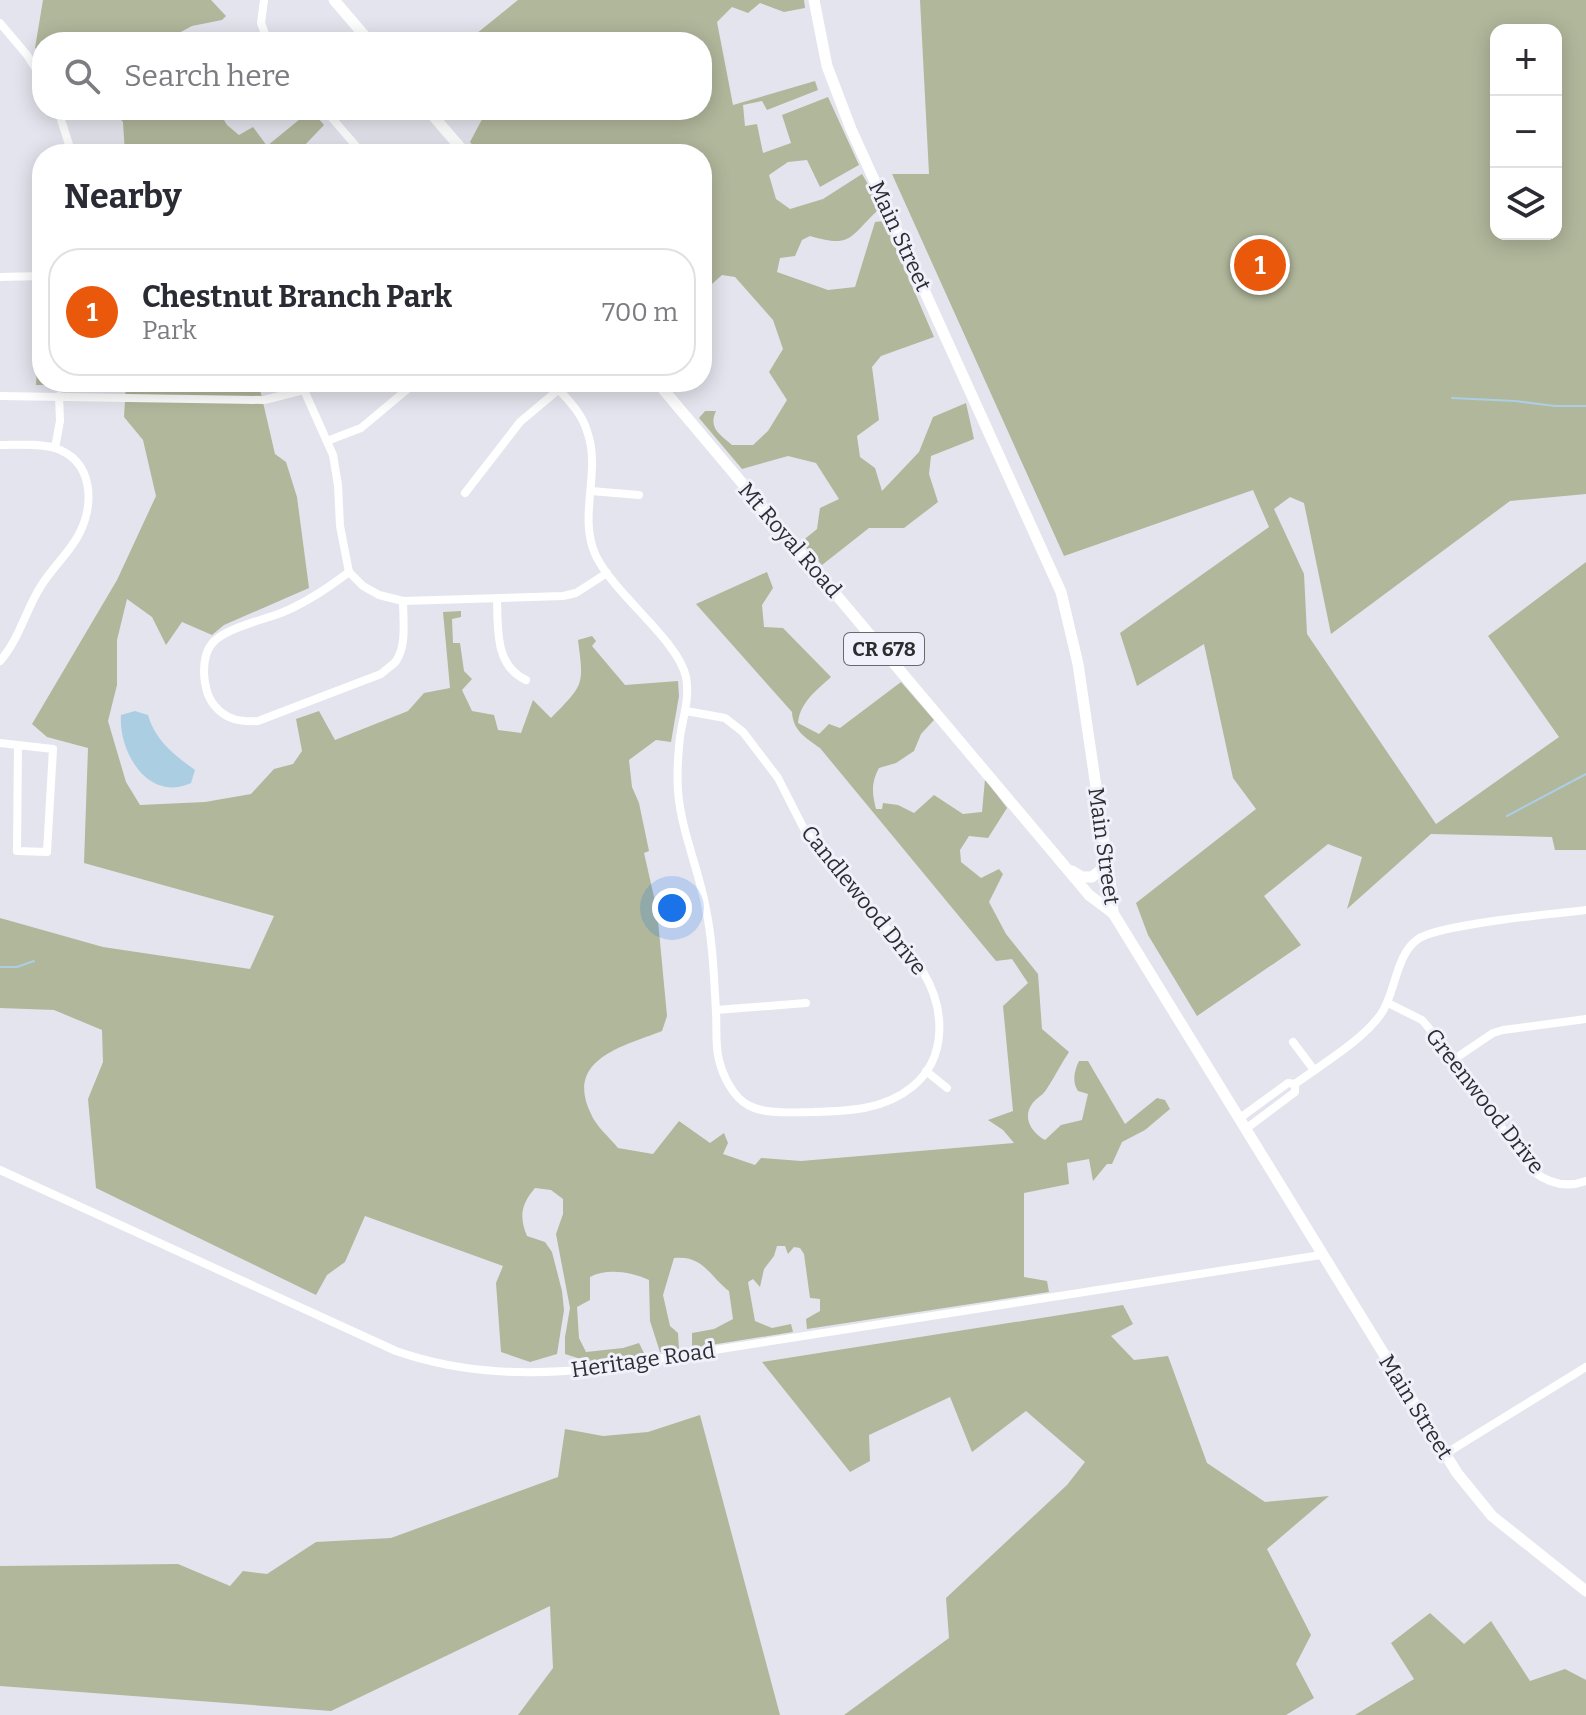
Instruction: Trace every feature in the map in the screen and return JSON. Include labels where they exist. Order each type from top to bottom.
[{"type":"main road","points":[[334,0],[361,32]]},
{"type":"main road","name":"Main Street","points":[[814,0],[827,66],[851,129],[1061,592],[1074,638],[1113,913],[1445,1454],[1492,1516],[1586,1591]]},
{"type":"main road","points":[[437,120],[457,144]]},
{"type":"main road","name":"Mt Royal Road","points":[[665,392],[1093,899],[1113,913]]},
{"type":"main road","points":[[1065,866],[1082,877],[1096,875],[1104,862],[1104,837]]},
{"type":"street","points":[[264,0],[261,23],[264,32]]},
{"type":"street","points":[[0,23],[32,63]]},
{"type":"street","points":[[61,120],[69,144]]},
{"type":"street","points":[[334,120],[354,144]]},
{"type":"street","points":[[0,277],[32,276]]},
{"type":"street","points":[[0,396],[250,400],[297,392]]},
{"type":"street","points":[[305,392],[336,468],[340,526],[349,572],[370,590],[403,601],[497,600],[576,593],[607,573]]},
{"type":"street","points":[[327,441],[361,428],[404,392]]},
{"type":"street","points":[[465,493],[520,422],[549,392]]},
{"type":"street","points":[[560,392],[587,429],[593,459],[589,535],[597,558],[682,664],[686,679],[678,794],[706,910],[718,1056],[723,1075],[746,1105],[760,1110],[813,1112],[878,1106],[912,1087],[926,1071],[947,1088]]},
{"type":"street","points":[[55,448],[60,421],[59,396]]},
{"type":"street","points":[[0,445],[55,448],[78,460],[87,479],[89,496],[83,527],[77,539],[41,585],[0,661]]},
{"type":"street","points":[[591,491],[639,495]]},
{"type":"street","points":[[349,572],[313,598],[219,637],[211,645],[206,655],[206,685],[208,697],[216,709],[226,717],[244,722],[258,721],[381,674],[396,661],[402,642],[403,601]]},
{"type":"street","points":[[497,600],[503,658],[517,676],[526,680]]},
{"type":"street","name":"Candlewood Drive","points":[[686,711],[725,718],[743,732],[778,778],[804,829],[923,972],[934,991],[939,1024],[933,1058],[926,1071]]},
{"type":"street","points":[[0,743],[18,745],[53,749],[47,852],[17,851],[18,745]]},
{"type":"street","points":[[1244,1123],[1295,1092],[1295,1084],[1372,1024],[1388,1003],[1406,952],[1422,936],[1448,929],[1586,910]]},
{"type":"street","points":[[716,1010],[806,1003]]},
{"type":"street","name":"Greenwood Drive","points":[[1388,1003],[1422,1020],[1534,1172],[1559,1184],[1586,1181]]},
{"type":"street","points":[[1453,1060],[1493,1033],[1586,1019]]},
{"type":"street","points":[[1293,1042],[1314,1070]]},
{"type":"street","name":"Heritage Road","points":[[0,1170],[396,1351],[453,1367],[497,1372],[559,1372],[606,1367],[1321,1255]]},
{"type":"street","points":[[1445,1454],[1586,1367]]},
{"type":"green space","points":[[43,0],[211,0],[226,16],[222,20],[192,26],[181,32],[38,32]]},
{"type":"green space","points":[[518,0],[804,0],[805,8],[784,12],[760,3],[748,13],[732,7],[717,22],[733,105],[815,81],[818,90],[767,110],[762,101],[743,105],[745,126],[757,124],[763,153],[791,143],[782,115],[828,97],[859,165],[820,187],[807,160],[788,162],[769,175],[776,199],[790,209],[823,199],[862,174],[872,191],[877,211],[848,238],[834,241],[810,236],[802,240],[795,256],[780,258],[777,272],[828,290],[855,287],[875,222],[884,221],[934,337],[881,356],[872,367],[879,420],[857,436],[860,457],[875,468],[882,491],[919,452],[933,417],[966,403],[974,439],[931,456],[929,474],[938,502],[904,528],[869,528],[822,565],[801,542],[817,529],[820,508],[839,499],[816,463],[788,456],[742,469],[699,418],[705,411],[716,411],[714,427],[723,438],[732,445],[753,445],[768,431],[787,400],[769,372],[783,349],[773,320],[735,277],[722,275],[712,284],[712,144],[470,142],[482,120],[712,120],[712,32],[478,32]]},
{"type":"green space","points":[[920,0],[1586,0],[1586,494],[1510,501],[1331,634],[1304,503],[1290,497],[1274,509],[1304,574],[1307,634],[1436,824],[1559,737],[1488,636],[1586,562],[1586,850],[1555,850],[1552,837],[1431,834],[1347,909],[1362,857],[1328,844],[1264,896],[1301,945],[1197,1016],[1148,935],[1136,903],[1256,809],[1233,778],[1204,644],[1137,686],[1120,633],[1269,527],[1253,490],[1064,556],[892,174],[929,174]]},
{"type":"green space","points":[[121,120],[224,120],[239,135],[253,127],[266,144],[124,144]]},
{"type":"green space","points":[[299,120],[320,120],[324,125],[306,144],[269,144]]},
{"type":"green space","points":[[126,392],[261,392],[275,454],[286,462],[297,497],[309,588],[224,625],[212,635],[182,622],[166,645],[152,617],[127,599],[117,640],[117,685],[108,721],[126,782],[140,805],[205,802],[251,794],[274,769],[293,764],[302,751],[296,719],[319,711],[335,740],[408,711],[424,693],[450,688],[443,612],[461,611],[461,617],[452,619],[453,643],[460,643],[464,671],[472,679],[462,690],[472,711],[494,715],[498,730],[521,733],[533,700],[551,718],[579,684],[578,640],[592,636],[596,641],[592,646],[625,685],[678,681],[679,696],[671,742],[656,740],[629,760],[632,787],[639,803],[649,851],[644,853],[657,910],[667,1016],[662,1031],[616,1049],[592,1068],[585,1080],[585,1095],[591,1114],[618,1148],[653,1154],[679,1121],[710,1143],[724,1133],[728,1143],[723,1154],[755,1165],[761,1158],[801,1161],[1014,1143],[1003,1130],[988,1120],[1013,1111],[1003,1006],[1028,983],[1012,959],[996,961],[820,748],[798,729],[792,712],[696,604],[767,572],[773,588],[762,605],[764,627],[783,628],[831,677],[810,697],[799,716],[798,723],[819,734],[829,724],[840,728],[901,682],[934,720],[921,734],[914,751],[896,763],[879,768],[873,788],[876,809],[882,809],[883,803],[898,805],[914,813],[934,795],[963,814],[982,812],[985,779],[1007,808],[988,838],[969,836],[960,850],[961,862],[981,878],[999,869],[1003,874],[989,902],[1006,934],[1038,974],[1042,1029],[1069,1052],[1046,1090],[1029,1109],[1028,1120],[1033,1129],[1045,1140],[1061,1125],[1082,1120],[1088,1094],[1078,1091],[1075,1084],[1079,1061],[1088,1061],[1125,1124],[1157,1098],[1165,1100],[1170,1109],[1145,1130],[1122,1142],[1112,1164],[1107,1164],[1093,1181],[1089,1159],[1067,1163],[1069,1184],[1024,1193],[1024,1277],[1047,1281],[1049,1292],[807,1329],[806,1319],[820,1311],[820,1299],[810,1298],[804,1254],[800,1248],[794,1247],[788,1254],[785,1246],[777,1246],[764,1269],[760,1287],[753,1279],[748,1282],[755,1321],[772,1328],[791,1324],[793,1332],[692,1348],[692,1333],[714,1329],[733,1319],[729,1291],[699,1263],[674,1258],[663,1295],[670,1326],[678,1333],[679,1349],[660,1352],[650,1321],[649,1280],[627,1273],[597,1274],[590,1277],[590,1300],[577,1307],[579,1338],[586,1352],[639,1343],[645,1355],[593,1363],[565,1354],[570,1308],[556,1234],[563,1214],[563,1199],[551,1190],[535,1188],[524,1205],[523,1223],[527,1236],[545,1242],[552,1252],[564,1310],[557,1354],[530,1362],[501,1352],[496,1283],[503,1266],[365,1216],[345,1262],[327,1275],[316,1295],[96,1188],[88,1099],[103,1062],[102,1030],[54,1010],[0,1008],[0,918],[103,947],[250,969],[274,916],[84,863],[88,748],[47,737],[32,724],[117,580],[156,496],[143,440],[124,417]]},
{"type":"green space","points":[[1123,1305],[1133,1324],[1111,1336],[1134,1360],[1168,1356],[1207,1463],[1265,1502],[1329,1496],[1267,1549],[1311,1635],[1296,1664],[1314,1698],[1286,1715],[844,1715],[949,1638],[946,1598],[1067,1485],[1085,1462],[1026,1411],[972,1452],[950,1397],[869,1435],[870,1461],[850,1472],[762,1362]]},
{"type":"green space","points":[[700,1415],[780,1715],[518,1715],[553,1668],[550,1606],[331,1711],[0,1686],[0,1566],[178,1564],[230,1586],[243,1571],[267,1574],[316,1542],[391,1538],[558,1477],[565,1429],[603,1436],[648,1432]]},
{"type":"green space","points":[[1430,1613],[1464,1644],[1491,1621],[1530,1681],[1565,1669],[1586,1680],[1586,1715],[1355,1715],[1414,1679],[1391,1643]]},
{"type":"water","points":[[135,711],[148,715],[160,739],[195,770],[191,783],[176,787],[162,786],[149,780],[139,770],[130,758],[121,729],[121,715]]},
{"type":"waterway","points":[[1452,398],[1586,406]]},
{"type":"waterway","points":[[1507,816],[1586,774]]},
{"type":"waterway","points":[[0,967],[17,967],[34,961]]},
{"type":"place","name":"Chestnut Branch Park","points":[[1260,265]]}]
